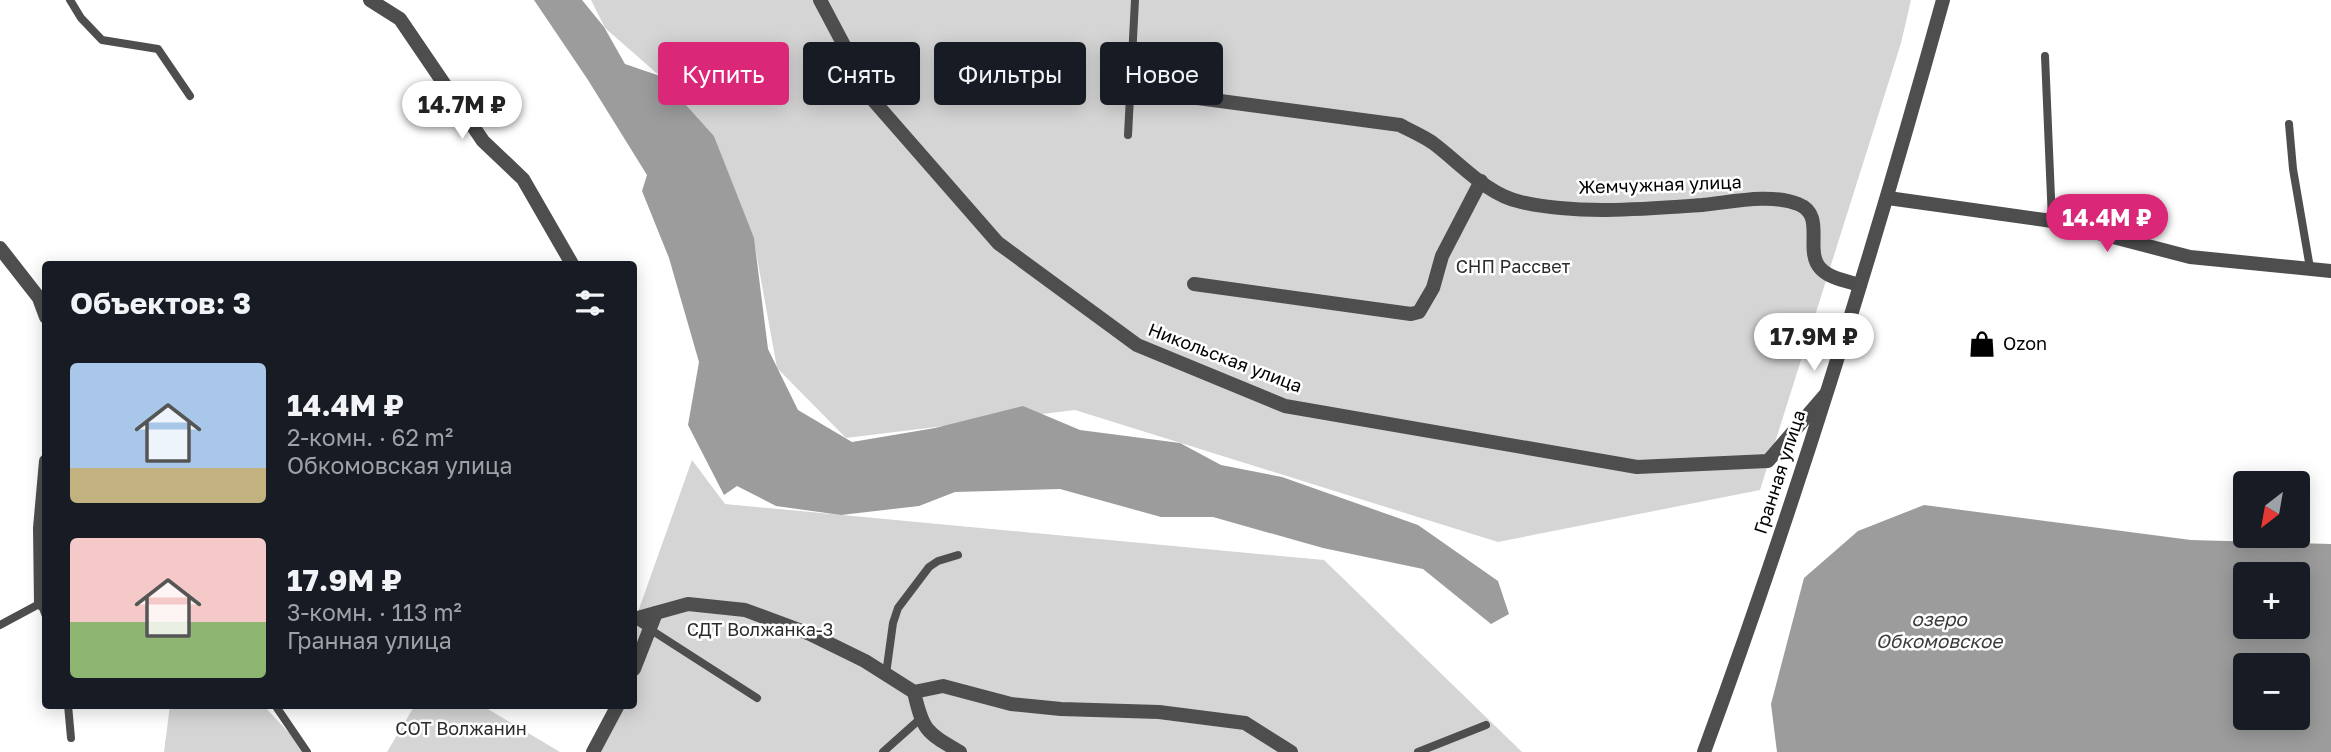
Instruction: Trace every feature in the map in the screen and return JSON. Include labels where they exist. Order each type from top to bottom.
[{"type":"street","points":[[370,0],[400,19],[484,141],[523,179],[570,261]]},
{"type":"street","name":"Никольская улица","points":[[820,0],[873,100],[998,243],[1137,345],[1285,406],[1637,467],[1768,461],[1825,396]]},
{"type":"street","name":"Гранная улица","points":[[1704,752],[1739,658],[1888,198],[1943,0]]},
{"type":"street","name":"Жемчужная улица","points":[[1223,101],[1400,125],[1429,140],[1488,187],[1518,202],[1559,208],[1651,208],[1775,199],[1800,204],[1811,215],[1815,225],[1812,245],[1814,259],[1828,273],[1860,285]]},
{"type":"street","points":[[1194,284],[1411,314],[1419,312],[1433,288],[1442,256],[1481,181]]},
{"type":"street","points":[[1888,198],[2052,221],[2190,257],[2331,271]]},
{"type":"street","points":[[0,248],[38,298],[42,308]]},
{"type":"street","points":[[42,506],[42,583]]},
{"type":"street","points":[[637,618],[688,604],[745,610],[810,634],[914,692],[943,686],[1011,704],[1061,709],[1159,712],[1245,723],[1291,752]]},
{"type":"street","points":[[637,661],[656,612]]},
{"type":"street","points":[[914,692],[920,719],[931,735],[960,752]]},
{"type":"street","points":[[593,752],[616,709]]},
{"type":"lane","points":[[71,0],[81,18],[102,40],[158,49],[190,96]]},
{"type":"lane","points":[[1133,42],[1135,0]]},
{"type":"lane","points":[[2045,56],[2052,221]]},
{"type":"lane","points":[[1128,135],[1129,105]]},
{"type":"lane","points":[[2289,124],[2293,169],[2310,268]]},
{"type":"lane","points":[[886,674],[892,623],[898,608],[929,567],[938,561],[958,555]]},
{"type":"lane","points":[[0,625],[42,610]]},
{"type":"lane","points":[[637,621],[757,698]]},
{"type":"lane","points":[[68,709],[71,738]]},
{"type":"lane","points":[[278,709],[307,752]]},
{"type":"lane","points":[[883,752],[920,719]]},
{"type":"lane","points":[[1418,752],[1486,725]]},
{"type":"green space","name":"СНП Рассвет","points":[[591,0],[1911,0],[1901,43],[1760,490],[1498,542],[1075,410],[846,438],[777,368],[754,241],[714,136],[686,105],[789,105],[789,42],[658,42],[658,74],[605,28]]},
{"type":"green space","name":"СДТ Волжанка-3","points":[[692,460],[725,504],[1324,560],[1522,752],[599,752],[610,709],[637,709],[637,615]]},
{"type":"green space","points":[[169,709],[267,709],[307,752],[164,752]]},
{"type":"green space","name":"СОТ Волжанин","points":[[413,709],[488,709],[560,752],[387,752]]},
{"type":"water","points":[[534,0],[582,0],[604,27],[625,64],[658,75],[658,105],[686,105],[714,136],[754,238],[768,349],[798,410],[852,442],[935,428],[1023,406],[1080,430],[1180,443],[1221,465],[1282,477],[1418,525],[1498,581],[1509,614],[1491,624],[1423,569],[1323,548],[1213,517],[1161,517],[1060,489],[955,492],[919,506],[841,515],[776,506],[737,486],[724,495],[688,425],[699,362],[669,258],[642,191],[647,175]]},
{"type":"water","name":"озеро Обкомовское","points":[[1924,505],[2191,540],[2233,541],[2233,548],[2310,548],[2310,543],[2331,544],[2331,752],[1777,752],[1771,704],[1804,578],[1858,531]]},
{"type":"place","name":"Ozon","points":[[1982,344]]}]
